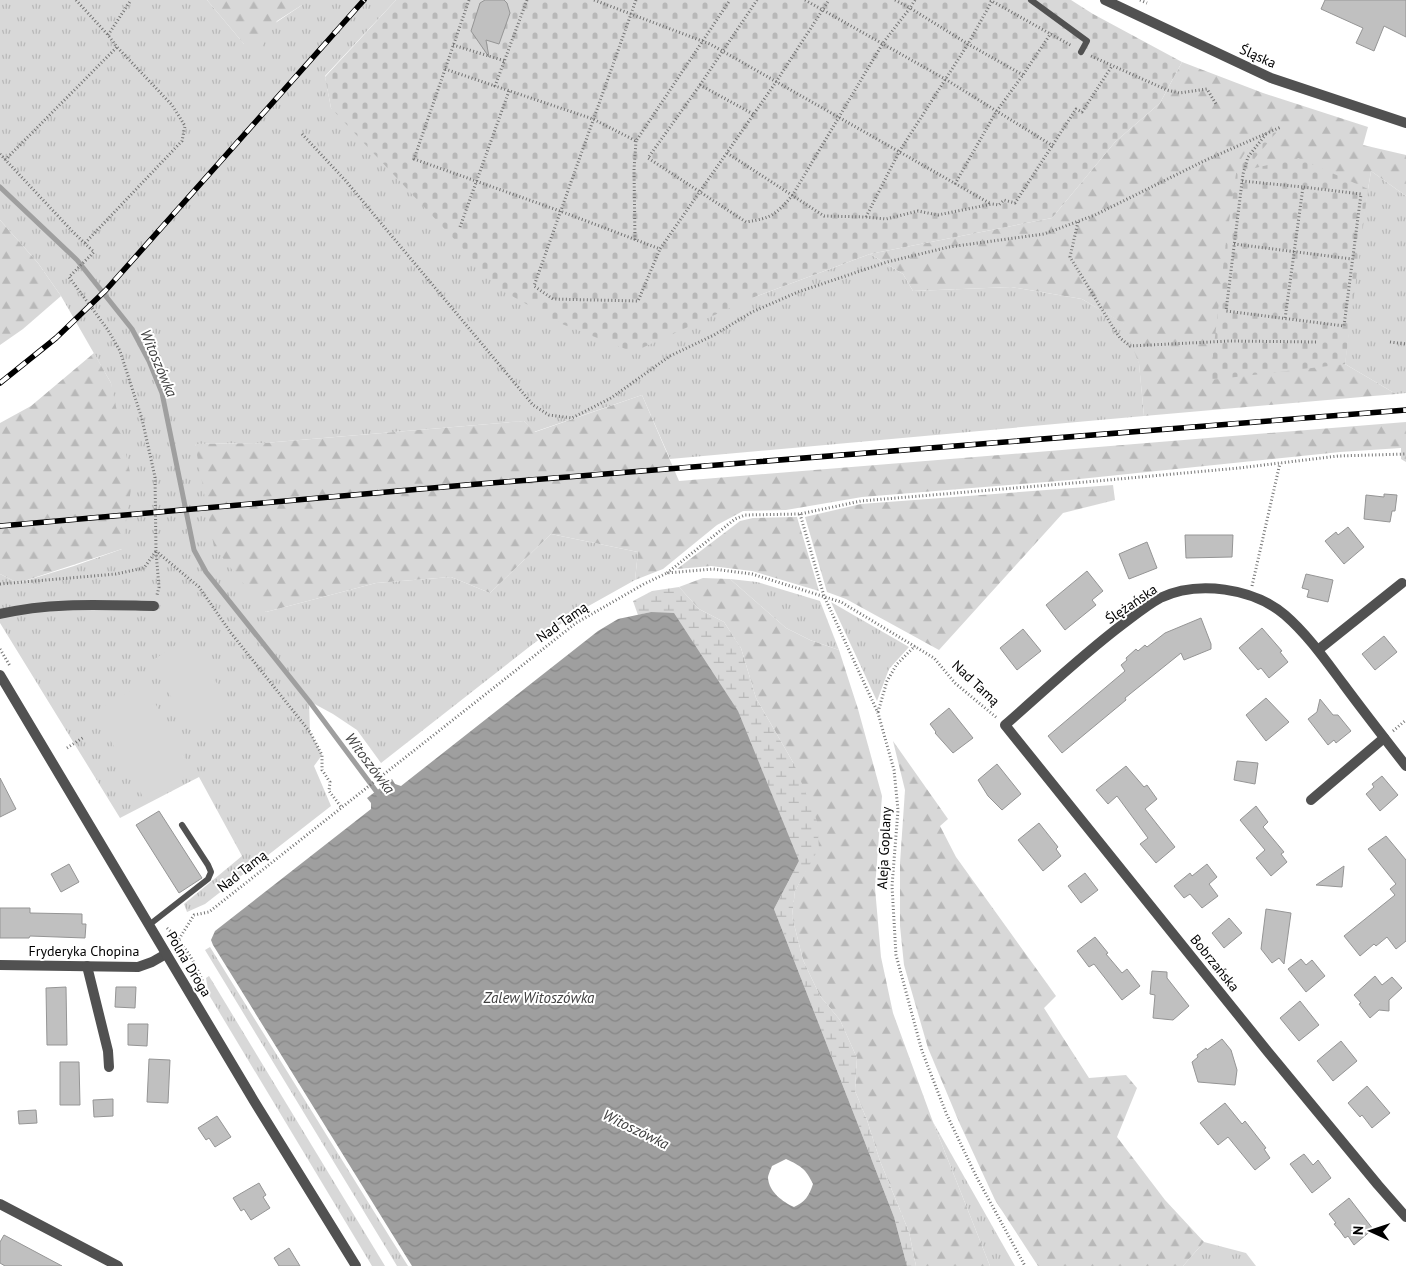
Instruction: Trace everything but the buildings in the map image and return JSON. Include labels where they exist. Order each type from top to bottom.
[{"type":"street","name":"Śląska","points":[[1105,0],[1271,78],[1406,123]]},
{"type":"street","points":[[1318,650],[1402,583]]},
{"type":"street","name":"Ślężańska","points":[[1005,724],[1108,635],[1160,598],[1176,592],[1200,588],[1225,590],[1249,596],[1285,615],[1318,650],[1406,766]]},
{"type":"street","points":[[0,614],[48,605],[154,606]]},
{"type":"street","name":"Polna Droga","points":[[0,675],[166,954],[356,1266]]},
{"type":"street","name":"Bobrzańska","points":[[1005,724],[1268,1052],[1378,1186],[1406,1217]]},
{"type":"street","points":[[1311,800],[1384,738]]},
{"type":"street","name":"Fryderyka Chopina","points":[[0,965],[138,967],[166,954]]},
{"type":"street","points":[[87,966],[108,1051],[109,1067]]},
{"type":"street","points":[[0,1204],[118,1266]]},
{"type":"lane","points":[[1031,0],[1087,41],[1081,52]]},
{"type":"lane","points":[[150,925],[208,879],[211,872],[182,826]]},
{"type":"path","points":[[76,0],[172,105],[184,126],[182,141],[85,243]]},
{"type":"path","points":[[108,35],[131,0]]},
{"type":"path","points":[[469,0],[414,159],[560,211],[660,250]]},
{"type":"path","points":[[495,86],[526,0]]},
{"type":"path","points":[[594,0],[702,41],[992,204]]},
{"type":"path","points":[[636,0],[534,286],[553,299],[638,301],[660,250],[776,82],[829,0]]},
{"type":"path","points":[[635,240],[634,170],[636,140],[730,0]]},
{"type":"path","points":[[757,0],[648,158],[746,222],[766,219],[780,210],[792,196],[883,44],[915,0]]},
{"type":"path","points":[[805,0],[945,80],[1053,146]]},
{"type":"path","points":[[895,0],[1023,75]]},
{"type":"path","points":[[1140,0],[1149,4]]},
{"type":"path","points":[[866,217],[899,152],[968,44],[991,1],[1051,33],[1081,52],[1167,90],[1179,93],[1207,89],[1216,104]]},
{"type":"path","points":[[955,184],[996,112],[1051,33]]},
{"type":"path","points":[[453,45],[505,61]]},
{"type":"path","points":[[5,160],[117,47]]},
{"type":"path","points":[[727,153],[824,216],[886,219],[918,212],[938,215],[992,204],[999,205],[1004,200],[1015,204],[1076,109],[1082,112],[1112,66]]},
{"type":"path","points":[[445,69],[594,119],[636,140]]},
{"type":"path","points":[[700,85],[753,114]]},
{"type":"path","points":[[460,228],[509,91]]},
{"type":"path","points":[[302,134],[345,180],[533,404],[549,416],[572,418],[611,398],[670,356],[714,335],[752,312],[798,292],[887,262],[949,247],[1044,234],[1095,215],[1206,160],[1281,127]]},
{"type":"path","points":[[1242,181],[1361,194],[1344,326],[1226,311],[1242,181],[1248,157],[1267,133]]},
{"type":"path","points":[[0,154],[94,252],[69,277],[104,324],[120,351],[142,419],[155,476],[156,552],[159,587],[154,606]]},
{"type":"path","points":[[1285,319],[1303,187]]},
{"type":"path","points":[[1078,221],[1070,257],[1120,338],[1130,346],[1230,341],[1318,342]]},
{"type":"path","points":[[1234,244],[1352,259]]},
{"type":"path","points":[[1390,342],[1406,344]]},
{"type":"path","points":[[667,573],[735,520],[745,515],[800,514],[861,501],[957,494],[1338,456],[1406,454]]},
{"type":"path","points":[[1249,596],[1280,463]]},
{"type":"path","name":"Aleja Goplany","points":[[800,514],[824,596],[878,713],[894,770],[898,810],[892,886],[896,955],[922,1051],[946,1113],[976,1176],[1025,1266]]},
{"type":"path","points":[[0,584],[116,574],[144,568],[156,552]]},
{"type":"path","points":[[156,552],[199,587],[231,633],[310,732],[322,755],[322,770],[330,782],[329,791],[342,808]]},
{"type":"path","name":"Nad Tamą","points":[[179,939],[194,915],[209,912],[576,624],[644,584],[667,573],[713,570],[752,574],[841,602],[934,658],[955,683],[1005,724]]},
{"type":"path","points":[[878,713],[887,681],[897,664],[915,646]]},
{"type":"path","points":[[66,748],[84,737]]},
{"type":"green space","points":[[0,0],[207,0],[244,44],[302,5],[302,0],[396,0],[325,76],[331,108],[752,298],[870,254],[903,274],[913,291],[1011,287],[1082,299],[1125,324],[1139,363],[1144,416],[670,459],[642,395],[534,432],[524,421],[264,443],[195,444],[266,612],[376,583],[451,577],[490,593],[551,534],[638,552],[635,580],[576,613],[533,644],[381,763],[357,730],[309,701],[310,732],[322,755],[314,766],[331,806],[205,904],[187,912],[184,904],[242,856],[199,777],[120,818],[0,623],[0,574],[18,583],[122,549],[111,383],[61,296],[38,263],[0,220]]},
{"type":"green space","points":[[207,0],[302,0],[302,5],[277,21],[261,48],[244,44]]},
{"type":"green space","points":[[396,0],[1071,0],[1182,62],[1160,103],[1115,142],[1052,218],[870,254],[752,298],[633,352],[562,324],[503,291],[331,108],[325,77]]},
{"type":"green space","points":[[1182,62],[1263,93],[1368,127],[1363,145],[1406,155],[1406,196],[1371,171],[1358,251],[1345,364],[1396,394],[1144,416],[1139,364],[1124,324],[1082,299],[1011,287],[913,291],[903,274],[870,254],[1052,218],[1115,142],[1160,103]]},
{"type":"green space","points":[[1281,127],[1255,158],[1251,169],[1298,158],[1368,189],[1345,364],[1210,380],[1237,167],[1254,141]]},
{"type":"green space","points":[[1371,171],[1406,196],[1406,393],[1396,394],[1345,364],[1358,251]]},
{"type":"green space","points":[[0,220],[38,263],[61,296],[23,329],[0,345]]},
{"type":"green space","points":[[94,353],[111,383],[132,482],[122,549],[18,583],[0,574],[0,423],[31,406]]},
{"type":"green space","points":[[642,395],[679,481],[1406,422],[1406,462],[1401,459],[1401,448],[1340,452],[1070,480],[862,497],[786,510],[743,511],[717,525],[663,569],[635,580],[638,552],[551,534],[490,593],[451,577],[376,583],[266,612],[214,547],[195,444],[264,443],[524,421],[535,432]]},
{"type":"green space","points":[[1113,485],[1115,500],[1063,513],[939,650],[846,599],[827,592],[805,517],[861,504]]},
{"type":"green space","points":[[797,517],[819,591],[752,571],[711,566],[677,569],[740,521],[753,518]]},
{"type":"green space","points":[[703,578],[730,579],[786,628],[810,640],[839,650],[858,709],[882,796],[875,888],[881,957],[893,1013],[933,1122],[990,1266],[916,1266],[909,1232],[880,1161],[867,1120],[855,1091],[857,1058],[840,1020],[820,996],[803,960],[792,916],[795,891],[806,870],[794,764],[756,698],[741,648],[724,622],[699,609],[679,587]]},
{"type":"green space","points":[[730,579],[757,582],[820,601],[839,650],[810,640],[786,628]]},
{"type":"green space","points":[[679,587],[699,609],[724,622],[741,648],[756,698],[794,764],[817,821],[819,848],[795,891],[792,916],[803,960],[820,996],[840,1020],[857,1058],[855,1091],[867,1120],[880,1161],[909,1232],[916,1266],[907,1266],[894,1217],[774,909],[799,861],[651,612],[638,615],[633,601],[652,591]]},
{"type":"green space","points":[[831,602],[909,647],[889,669],[877,701]]},
{"type":"green space","points":[[188,637],[234,711],[194,735],[150,662]]},
{"type":"green space","points":[[144,683],[193,772],[145,800],[94,712]]},
{"type":"green space","points":[[893,741],[948,819],[940,826],[956,857],[1056,996],[1044,1008],[1089,1078],[1126,1075],[1137,1088],[1117,1137],[1165,1200],[1204,1242],[1183,1266],[1038,1266],[995,1200],[928,1048],[904,965],[900,926],[900,863],[905,790]]},
{"type":"green space","points":[[210,947],[408,1266],[397,1266],[205,950]]},
{"type":"green space","points":[[209,976],[385,1266],[372,1266],[209,995],[206,978]]},
{"type":"green space","points":[[933,1122],[1015,1266],[990,1266]]},
{"type":"green space","points":[[1204,1242],[1246,1253],[1256,1266],[1183,1266]]},
{"type":"water","name":"Zalew Witoszówka","points":[[651,612],[674,613],[738,711],[799,861],[774,909],[894,1217],[907,1266],[412,1266],[213,945],[211,940],[215,931],[371,809],[371,803],[367,798],[392,779],[395,784],[401,786],[598,631],[618,619]],"holes":[[[786,1159],[805,1171],[813,1184],[806,1198],[794,1207],[774,1192],[768,1178],[772,1166]]]},
{"type":"waterway","name":"Witoszówka","points":[[0,187],[77,260],[132,329],[149,361],[162,393],[194,550],[206,572],[309,701],[379,795]]},
{"type":"railway","points":[[0,383],[56,338],[106,290],[364,0]]},
{"type":"railway","points":[[0,526],[466,485],[1406,410]]}]
